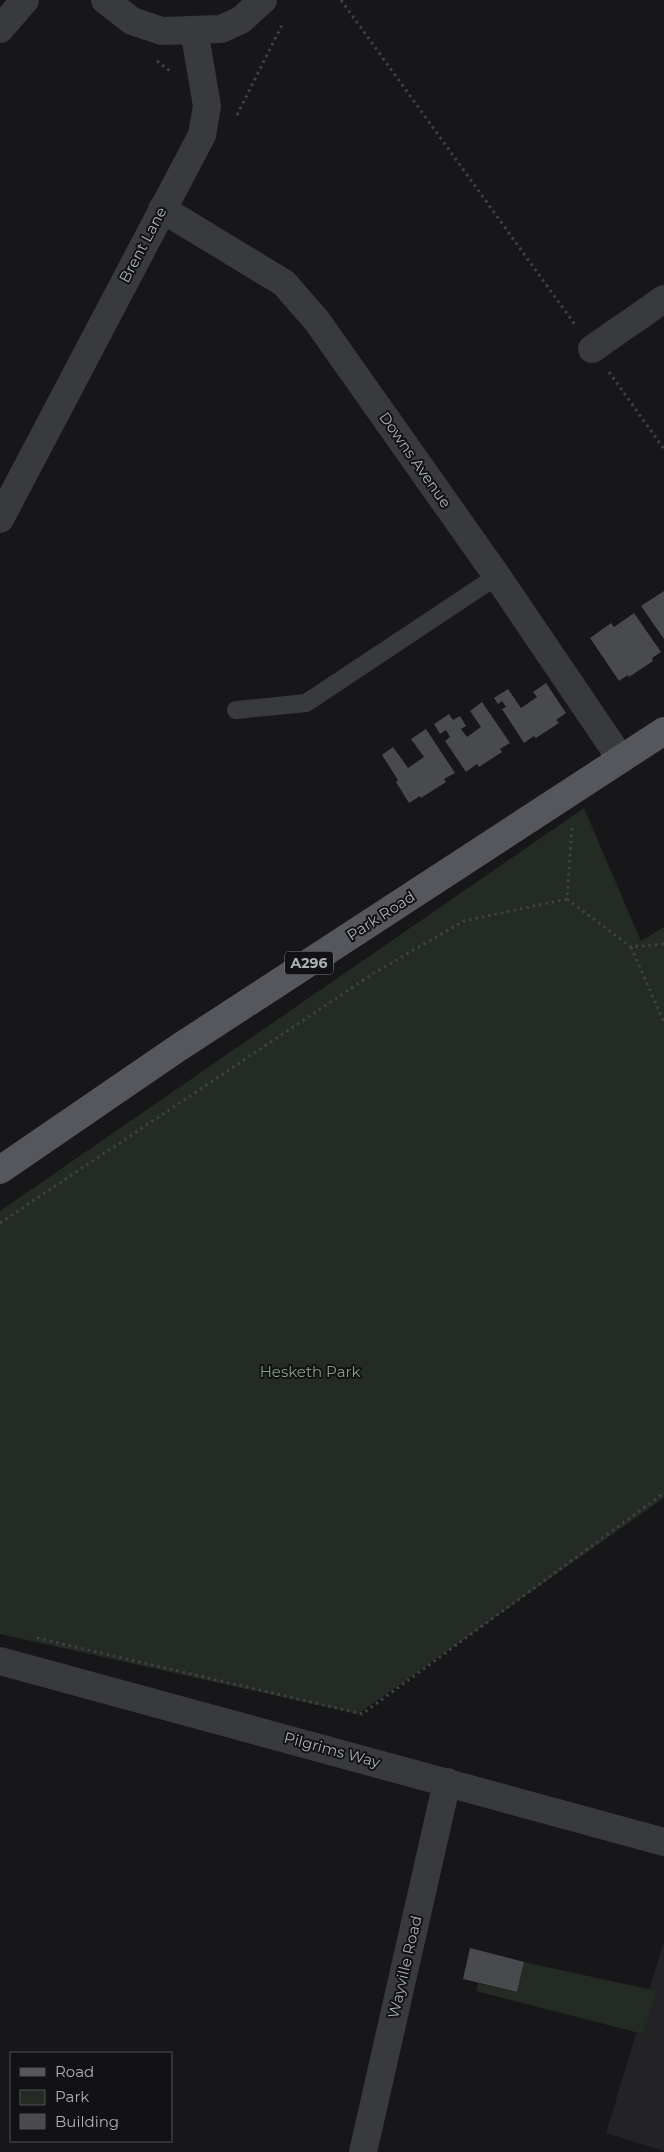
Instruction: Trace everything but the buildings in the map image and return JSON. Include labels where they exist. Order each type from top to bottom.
[{"type":"main road","name":"Park Road","points":[[0,1170],[178,1048],[664,732]]},
{"type":"street","points":[[0,29],[25,0]]},
{"type":"street","points":[[105,0],[132,21],[162,31],[221,29],[241,20],[263,0]]},
{"type":"street","name":"Brent Lane","points":[[0,519],[202,135],[207,106],[194,30]]},
{"type":"street","name":"Downs Avenue","points":[[162,209],[284,283],[317,321],[497,576],[621,759]]},
{"type":"street","points":[[592,349],[664,299]]},
{"type":"street","name":"Pilgrims Way","points":[[0,1661],[664,1842]]},
{"type":"street","name":"Wayville Road","points":[[363,2152],[447,1782]]},
{"type":"lane","points":[[236,710],[306,703],[497,576]]},
{"type":"path","points":[[341,0],[664,449]]},
{"type":"path","points":[[150,57],[175,77]]},
{"type":"path","points":[[567,899],[573,820],[580,787]]},
{"type":"path","points":[[0,1223],[374,973],[464,920],[567,899],[631,947],[664,1022]]},
{"type":"path","points":[[631,947],[664,944]]},
{"type":"path","points":[[32,1637],[362,1714],[664,1493]]},
{"type":"shaded area","points":[[664,1941],[664,2151],[606,2133]]},
{"type":"green space","name":"Hesketh Park","points":[[584,808],[641,941],[664,927],[664,1498],[358,1714],[0,1634],[0,1211]]},
{"type":"green space","points":[[524,1962],[657,1991],[643,2034],[476,1991],[478,1983],[517,1992]]}]
